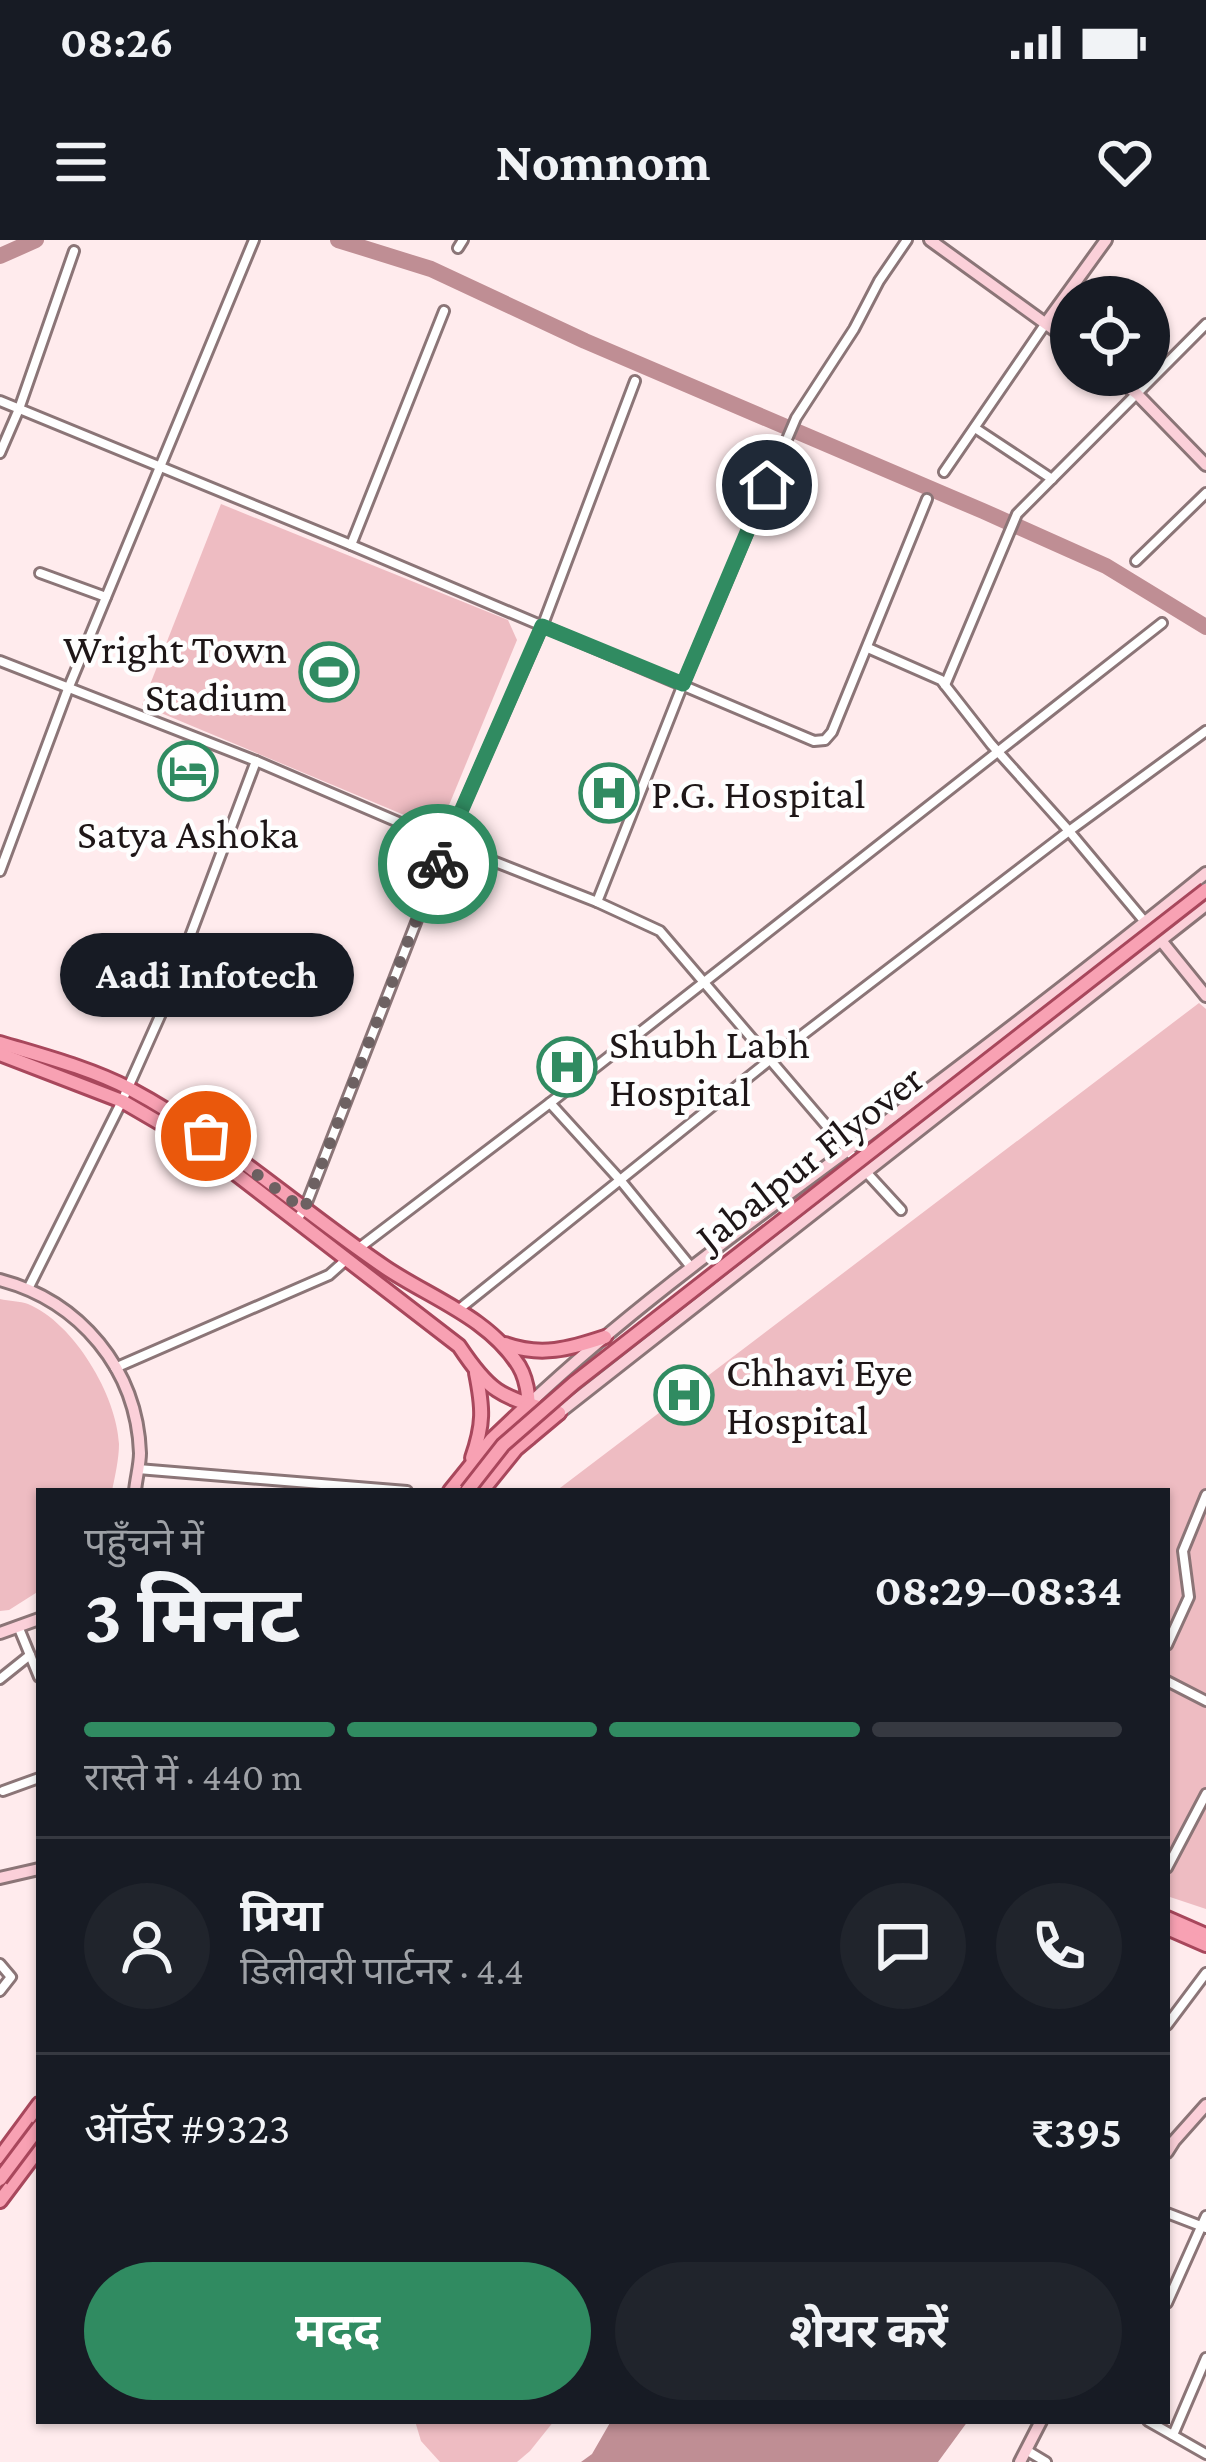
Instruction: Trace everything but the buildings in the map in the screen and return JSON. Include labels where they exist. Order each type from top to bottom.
[{"type":"main road","name":"Jabalpur Flyover","points":[[468,1488],[537,1412],[1206,890]]},
{"type":"main road","points":[[0,1043],[62,1061],[206,1136],[459,1346],[495,1392],[559,1413]]},
{"type":"main road","points":[[0,1054],[125,1094]]},
{"type":"main road","points":[[352,1254],[477,1322],[498,1342],[522,1370],[529,1438]]},
{"type":"main road","points":[[498,1342],[548,1352],[605,1337]]},
{"type":"main road","points":[[469,1465],[484,1411],[476,1371]]},
{"type":"main road","points":[[452,1488],[529,1404]]},
{"type":"main road","points":[[485,1488],[529,1438],[559,1413]]},
{"type":"main road","points":[[1170,1919],[1206,1935]]},
{"type":"main road","points":[[1170,1929],[1206,1945]]},
{"type":"main road","points":[[26,2165],[3,2153],[36,2108]]},
{"type":"main road","points":[[0,2179],[36,2131]]},
{"type":"main road","points":[[0,2200],[36,2153]]},
{"type":"street","points":[[0,871],[68,689],[254,240]]},
{"type":"street","points":[[596,902],[796,418],[908,240]]},
{"type":"street","points":[[930,240],[1050,326]]},
{"type":"street","points":[[944,472],[1106,240]]},
{"type":"street","points":[[0,453],[74,251]]},
{"type":"street","points":[[351,545],[445,311]]},
{"type":"street","points":[[1170,361],[1206,324]]},
{"type":"street","points":[[300,1215],[447,843],[542,626],[635,381]]},
{"type":"street","points":[[945,685],[1017,514],[1135,396]]},
{"type":"street","points":[[1139,396],[1206,465]]},
{"type":"street","points":[[0,401],[814,741],[825,740],[868,648],[927,499]]},
{"type":"street","points":[[974,428],[1052,479]]},
{"type":"street","points":[[1136,561],[1206,494]]},
{"type":"street","points":[[40,573],[106,597]]},
{"type":"street","points":[[116,1368],[328,1275],[1162,623]]},
{"type":"street","points":[[868,648],[941,680],[1206,996]]},
{"type":"street","points":[[0,661],[256,761],[660,931],[902,1210]]},
{"type":"street","points":[[457,1311],[771,1059],[1206,730]]},
{"type":"street","points":[[29,1287],[160,1016],[256,761]]},
{"type":"street","points":[[529,1404],[691,1267],[1206,873]]},
{"type":"street","points":[[559,1413],[1206,905]]},
{"type":"street","points":[[550,1103],[621,1180],[691,1267]]},
{"type":"street","points":[[0,1280],[29,1287],[74,1315],[109,1355],[132,1402],[140,1455],[135,1488]]},
{"type":"street","points":[[138,1469],[370,1488]]},
{"type":"street","points":[[1170,1638],[1189,1597],[1183,1551],[1206,1495]]},
{"type":"street","points":[[0,1633],[36,1619]]},
{"type":"street","points":[[18,1626],[36,1670]]},
{"type":"street","points":[[0,1679],[30,1655]]},
{"type":"street","points":[[1170,1683],[1206,1702]]},
{"type":"street","points":[[3,1791],[36,1779]]},
{"type":"street","points":[[1170,1862],[1206,1794]]},
{"type":"street","points":[[0,1878],[36,1870]]},
{"type":"street","points":[[0,1964],[11,1978],[0,1991]]},
{"type":"street","points":[[1170,2021],[1206,1973]]},
{"type":"street","points":[[1172,2134],[1206,2105]]},
{"type":"street","points":[[1170,2213],[1203,2227]]},
{"type":"street","points":[[1170,2297],[1206,2216]]},
{"type":"street","points":[[1173,2435],[1205,2363]]},
{"type":"street","points":[[1039,2424],[1023,2456],[1046,2462]]},
{"type":"street","points":[[1153,2424],[1206,2454]]},
{"type":"shaded area","name":"Wright Town Stadium","points":[[221,504],[508,620],[517,640],[447,810],[428,825],[142,705]]},
{"type":"shaded area","points":[[1199,1003],[1206,1009],[1206,1909],[1170,1897],[1170,1488],[560,1488]]},
{"type":"shaded area","points":[[0,1299],[28,1304],[45,1314],[76,1344],[101,1384],[119,1444],[113,1488],[36,1488],[36,1593],[0,1611]]},
{"type":"shaded area","points":[[416,2424],[552,2424],[517,2462],[440,2462],[421,2441]]},
{"type":"shaded area","points":[[609,2424],[966,2424],[938,2462],[581,2462],[592,2454]]},
{"type":"waterway","points":[[0,256],[36,240]]},
{"type":"waterway","points":[[338,240],[431,269],[585,341],[983,511],[1106,566],[1206,627]]},
{"type":"way so far","points":[[206,1136],[304,1210],[438,864]]},
{"type":"place","name":"Wright Town Stadium","points":[[329,672]]},
{"type":"place","name":"Satya Ashoka","points":[[188,771]]},
{"type":"place","name":"P.G. Hospital","points":[[609,793]]},
{"type":"place","name":"Shubh Labh Hospital","points":[[567,1067]]},
{"type":"place","name":"Aadi Infotech","points":[[206,1136]]},
{"type":"place","name":"Chhavi Eye Hospital","points":[[684,1395]]},
{"type":"route","points":[[438,864],[542,626],[683,684],[767,485]]}]
